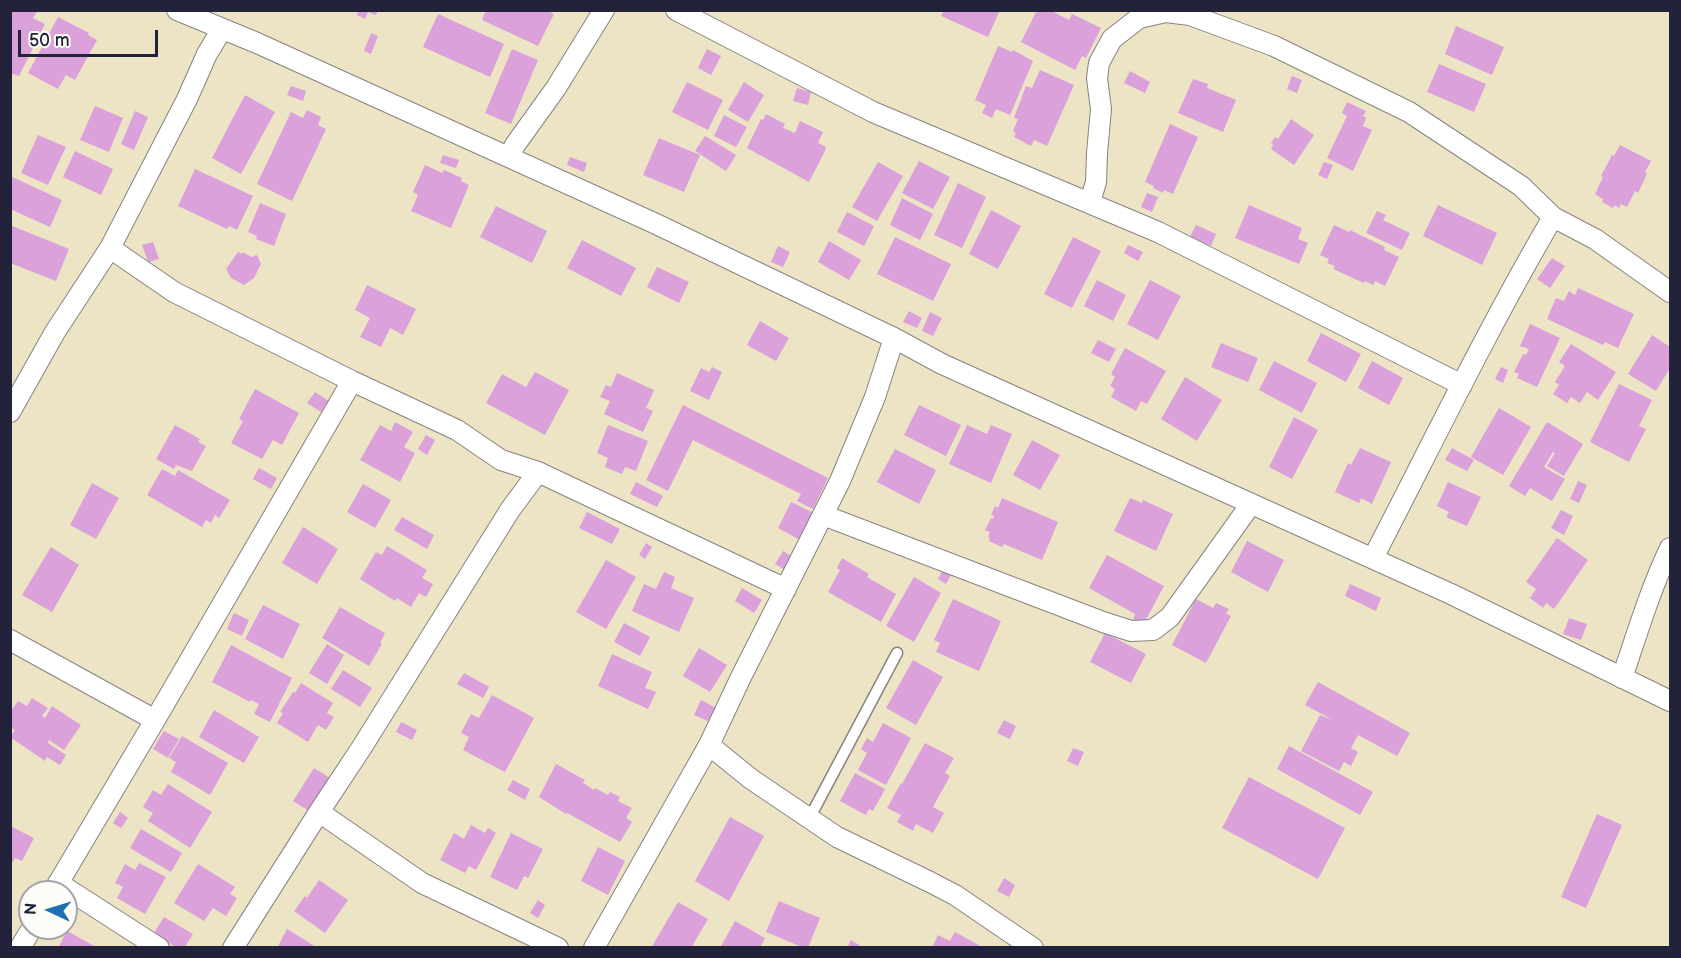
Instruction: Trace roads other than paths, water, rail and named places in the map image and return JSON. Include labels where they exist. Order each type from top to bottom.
[{"type":"street","points":[[177,10],[257,43],[654,223],[894,338],[942,364],[1451,594],[1671,701]]},
{"type":"street","points":[[509,157],[556,88],[604,10]]},
{"type":"street","points":[[676,10],[873,112],[1158,232],[1462,385]]},
{"type":"street","points":[[1090,202],[1096,182],[1101,109],[1097,78],[1099,63],[1112,39],[1139,18],[1166,12],[1190,15],[1274,46],[1409,112],[1521,186],[1553,217],[1595,239],[1671,292]]},
{"type":"street","points":[[10,412],[55,332],[110,248],[188,99],[207,54],[222,29]]},
{"type":"street","points":[[1373,558],[1462,385],[1553,217]]},
{"type":"street","points":[[110,248],[174,292],[456,430],[501,460],[538,472],[786,589]]},
{"type":"street","points":[[594,948],[709,745],[823,515],[875,397],[894,338]]},
{"type":"street","points":[[61,880],[352,381]]},
{"type":"street","points":[[233,948],[510,510],[538,472]]},
{"type":"street","points":[[823,515],[1131,631],[1153,630],[1170,617],[1251,504]]},
{"type":"street","points":[[1622,678],[1643,612],[1671,548]]},
{"type":"street","points":[[10,640],[154,720]]},
{"type":"street","points":[[709,745],[751,779],[837,837],[955,895],[1033,948]]},
{"type":"street","points":[[319,812],[422,883],[558,948]]},
{"type":"street","points":[[78,901],[159,948]]},
{"type":"lane","points":[[809,819],[897,653]]}]
